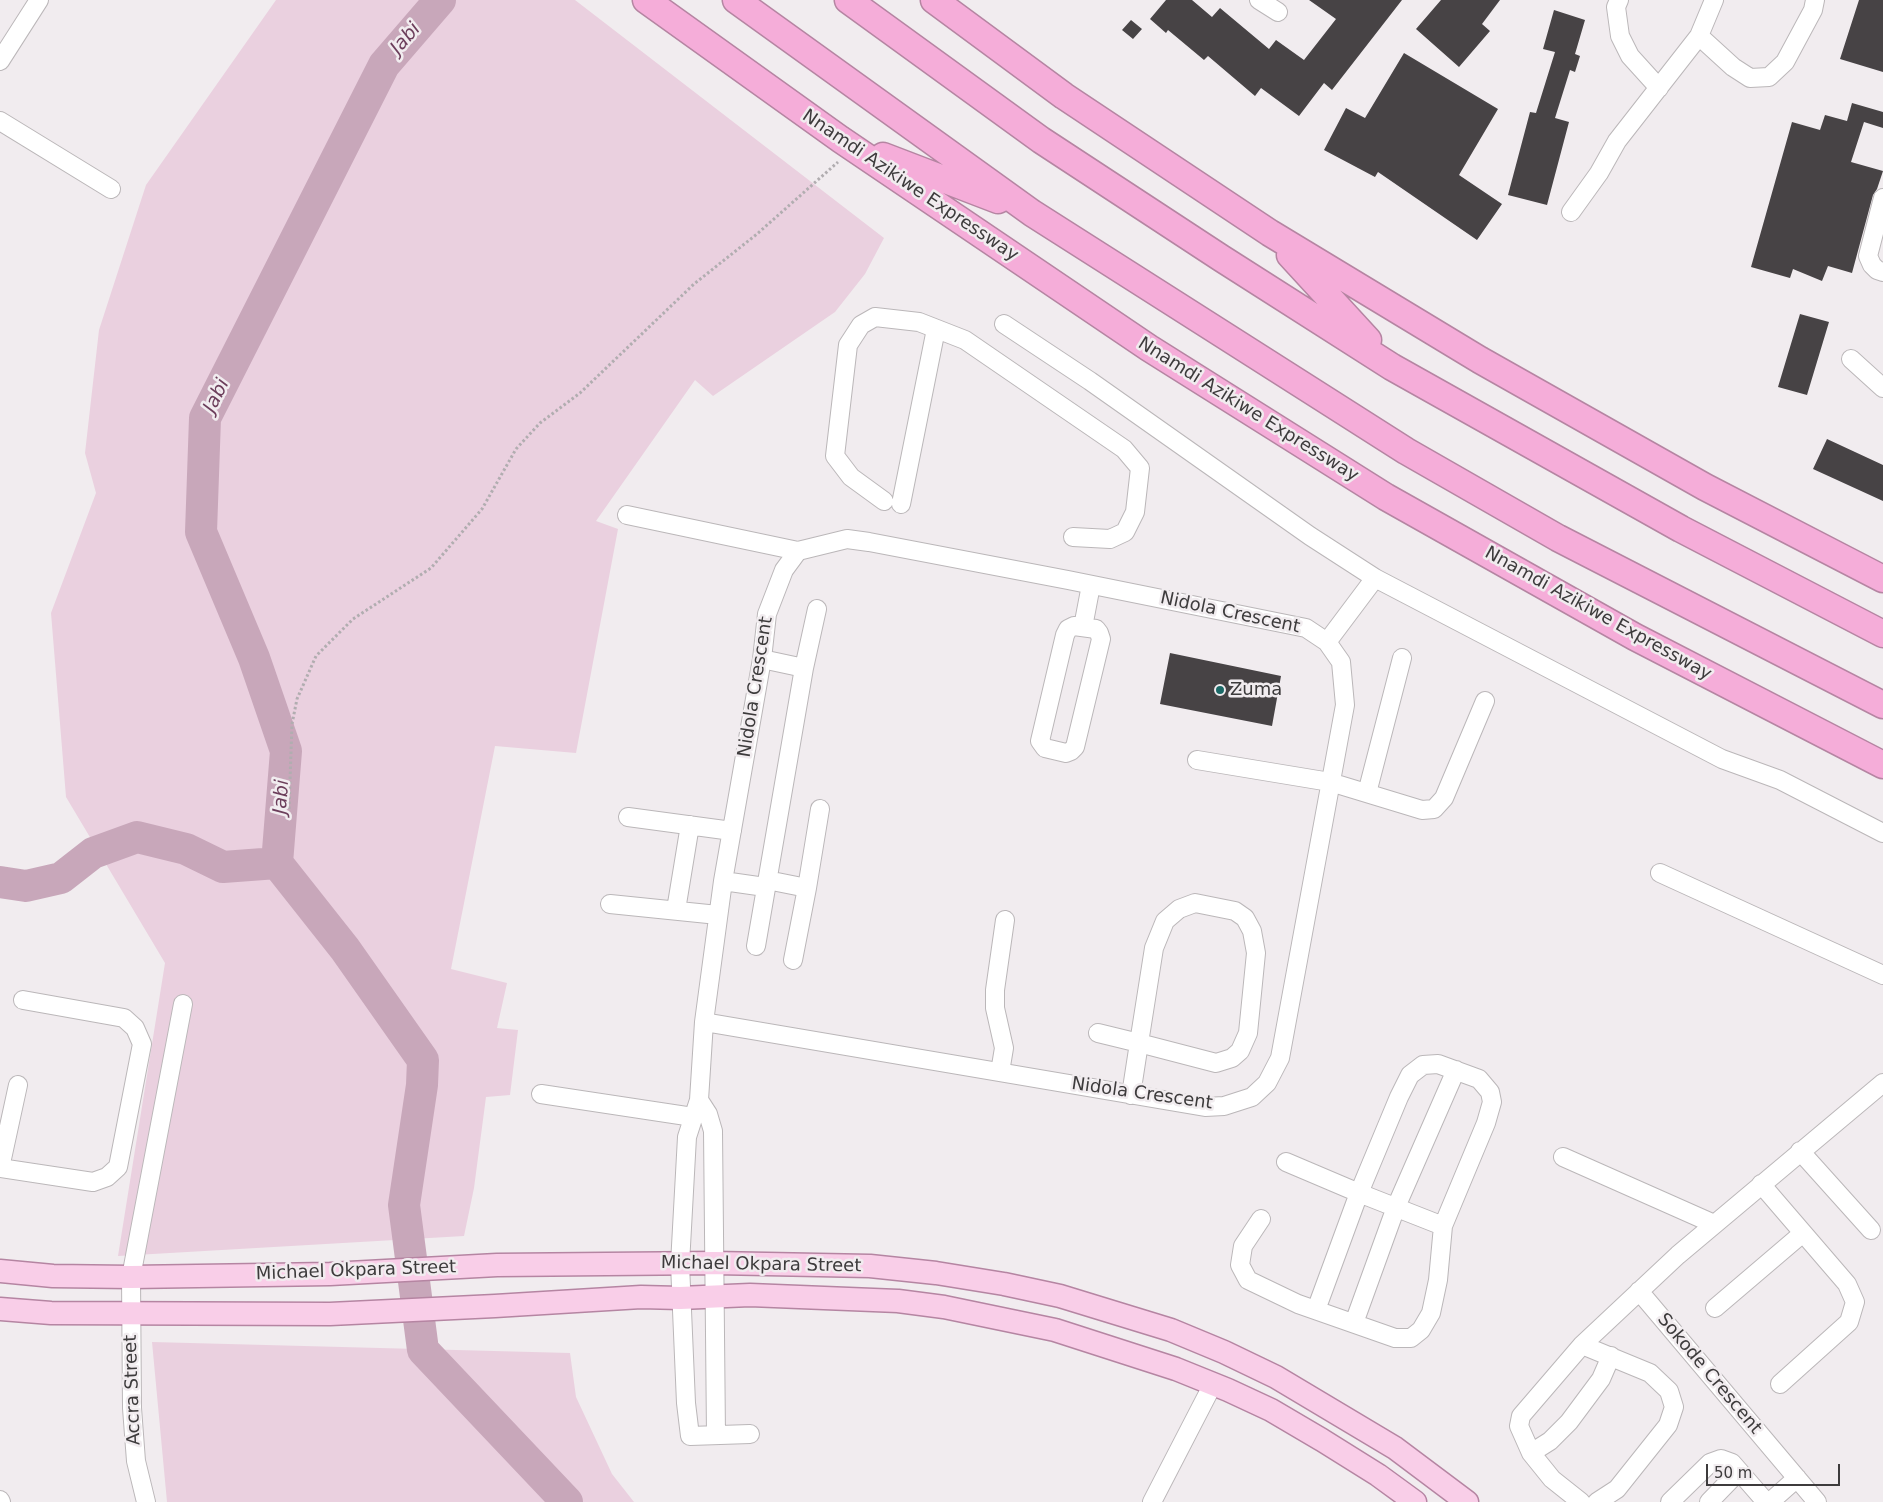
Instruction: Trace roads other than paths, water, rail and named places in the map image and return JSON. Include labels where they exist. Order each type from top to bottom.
[{"type":"highway","name":"Nnamdi Azikiwe Expressway","points":[[646,0],[847,144],[1149,348],[1386,496],[1635,637],[1883,765]]},
{"type":"highway","points":[[736,0],[1032,213],[1406,451],[1558,538],[1883,705]]},
{"type":"highway","points":[[848,0],[1041,140],[1392,367],[1681,529],[1883,634]]},
{"type":"highway","points":[[934,0],[1064,96],[1270,234],[1480,360],[1636,448],[1883,579]]},
{"type":"highway","points":[[847,144],[1032,213]]},
{"type":"highway","points":[[1270,234],[1392,367]]},
{"type":"main road","name":"Michael Okpara Street","points":[[0,1272],[52,1276],[131,1277],[330,1274],[497,1265],[715,1263],[870,1266],[936,1273],[1004,1284],[1060,1296],[1171,1330],[1224,1352],[1276,1377],[1395,1448],[1467,1502]]},
{"type":"main road","name":"Michael Okpara Street","points":[[0,1309],[51,1313],[330,1314],[641,1297],[680,1298],[714,1296],[828,1297],[898,1301],[944,1307],[1055,1330],[1118,1349],[1213,1384],[1271,1410],[1378,1475],[1415,1502]]},
{"type":"street","points":[[0,61],[39,0]]},
{"type":"street","points":[[1259,0],[1278,12]]},
{"type":"street","points":[[1619,0],[1616,7],[1620,36],[1630,56],[1659,88]]},
{"type":"street","points":[[1570,212],[1599,173],[1617,142],[1699,36],[1714,0]]},
{"type":"street","points":[[1699,36],[1733,67],[1750,78],[1769,76],[1785,62],[1813,10],[1815,0]]},
{"type":"street","points":[[0,121],[111,188]]},
{"type":"street","points":[[1883,198],[1868,256],[1876,270],[1883,272]]},
{"type":"street","points":[[884,501],[851,477],[835,456],[848,345],[861,325],[875,317],[919,322],[965,340],[1124,449],[1140,468],[1135,512],[1125,532],[1110,539],[1073,537]]},
{"type":"street","points":[[1004,324],[1098,387],[1310,536],[1375,578],[1722,759],[1780,780],[1883,833]]},
{"type":"street","points":[[901,504],[936,329]]},
{"type":"street","points":[[1851,359],[1883,388]]},
{"type":"street","points":[[627,516],[798,551]]},
{"type":"street","name":"Nidola Crescent","points":[[704,1022],[1205,1107],[1224,1106],[1252,1097],[1267,1083],[1280,1058],[1345,704],[1340,662],[1327,642],[1306,628],[847,539],[798,551],[784,570],[767,614],[762,659],[718,915],[704,1022],[699,1100],[687,1138],[680,1264],[686,1403],[690,1436],[716,1435]]},
{"type":"street","points":[[1327,642],[1375,578]]},
{"type":"street","points":[[1083,627],[1091,585]]},
{"type":"street","points":[[756,946],[804,668],[817,609]]},
{"type":"street","points":[[1074,626],[1083,627],[1096,629],[1100,633],[1101,639],[1075,746],[1066,753],[1045,748],[1040,741],[1065,635],[1068,629],[1074,626]]},
{"type":"street","points":[[1367,792],[1402,658]]},
{"type":"street","points":[[762,659],[804,668]]},
{"type":"street","points":[[1197,760],[1330,782],[1422,810],[1434,809],[1444,798],[1485,701]]},
{"type":"street","points":[[793,960],[820,809]]},
{"type":"street","points":[[628,817],[732,831]]},
{"type":"street","points":[[676,910],[690,825]]},
{"type":"street","points":[[1660,873],[1883,975]]},
{"type":"street","points":[[723,881],[807,888]]},
{"type":"street","points":[[1098,1033],[1139,1043],[1216,1063],[1232,1058],[1240,1051],[1248,1033],[1256,954],[1252,931],[1245,918],[1235,911],[1195,902],[1179,908],[1166,922],[1154,948],[1139,1043],[1131,1095]]},
{"type":"street","points":[[610,904],[718,915]]},
{"type":"street","points":[[1000,1072],[1004,1048],[995,1008],[995,990],[1005,920]]},
{"type":"street","points":[[18,1085],[0,1168],[93,1182],[107,1177],[118,1167],[142,1044],[135,1028],[124,1018],[24,1000]]},
{"type":"street","name":"Accra Street","points":[[146,1502],[136,1461],[132,1417],[131,1277],[183,1004]]},
{"type":"street","points":[[1261,1220],[1243,1246],[1240,1265],[1248,1280],[1316,1310],[1395,1338],[1411,1338],[1421,1330],[1431,1313],[1438,1280],[1443,1226],[1486,1123],[1492,1102],[1490,1092],[1479,1079],[1438,1064],[1423,1065],[1410,1075],[1359,1193],[1316,1310]]},
{"type":"street","points":[[1354,1323],[1396,1207],[1456,1070]]},
{"type":"street","points":[[1581,1502],[1552,1479],[1531,1453],[1519,1426],[1521,1416],[1582,1345],[1639,1291],[1714,1224],[1883,1083]]},
{"type":"street","points":[[541,1094],[693,1117]]},
{"type":"street","points":[[699,1100],[708,1114],[714,1131],[716,1435],[750,1434]]},
{"type":"street","points":[[1800,1152],[1871,1230]]},
{"type":"street","points":[[1563,1157],[1714,1224]]},
{"type":"street","points":[[1286,1162],[1443,1226]]},
{"type":"street","points":[[1761,1184],[1847,1284],[1855,1302],[1849,1322],[1780,1384]]},
{"type":"street","points":[[1715,1308],[1803,1233]]},
{"type":"street","name":"Sokode Crescent","points":[[1639,1291],[1817,1502]]},
{"type":"street","points":[[1582,1345],[1650,1373],[1669,1391],[1674,1407],[1668,1425],[1617,1488],[1598,1502]]},
{"type":"street","points":[[1531,1453],[1550,1441],[1569,1422],[1601,1379],[1611,1356]]},
{"type":"street","points":[[1152,1502],[1213,1384]]},
{"type":"street","points":[[1670,1502],[1710,1462],[1721,1459],[1732,1463],[1766,1502]]},
{"type":"street","points":[[1709,1502],[1739,1471]]},
{"type":"street","points":[[1770,1502],[1797,1478]]},
{"type":"waterway","name":"Jabi","points":[[277,863],[286,751],[254,658],[201,532],[205,418],[384,65],[440,0]]},
{"type":"waterway","points":[[0,882],[26,886],[61,878],[93,853],[137,837],[186,849],[223,867],[277,863]]},
{"type":"waterway","points":[[277,863],[345,949],[423,1060],[422,1085],[404,1205],[423,1350],[567,1502]]},
{"type":"place","name":"Zuma","points":[[1220,690]]}]
